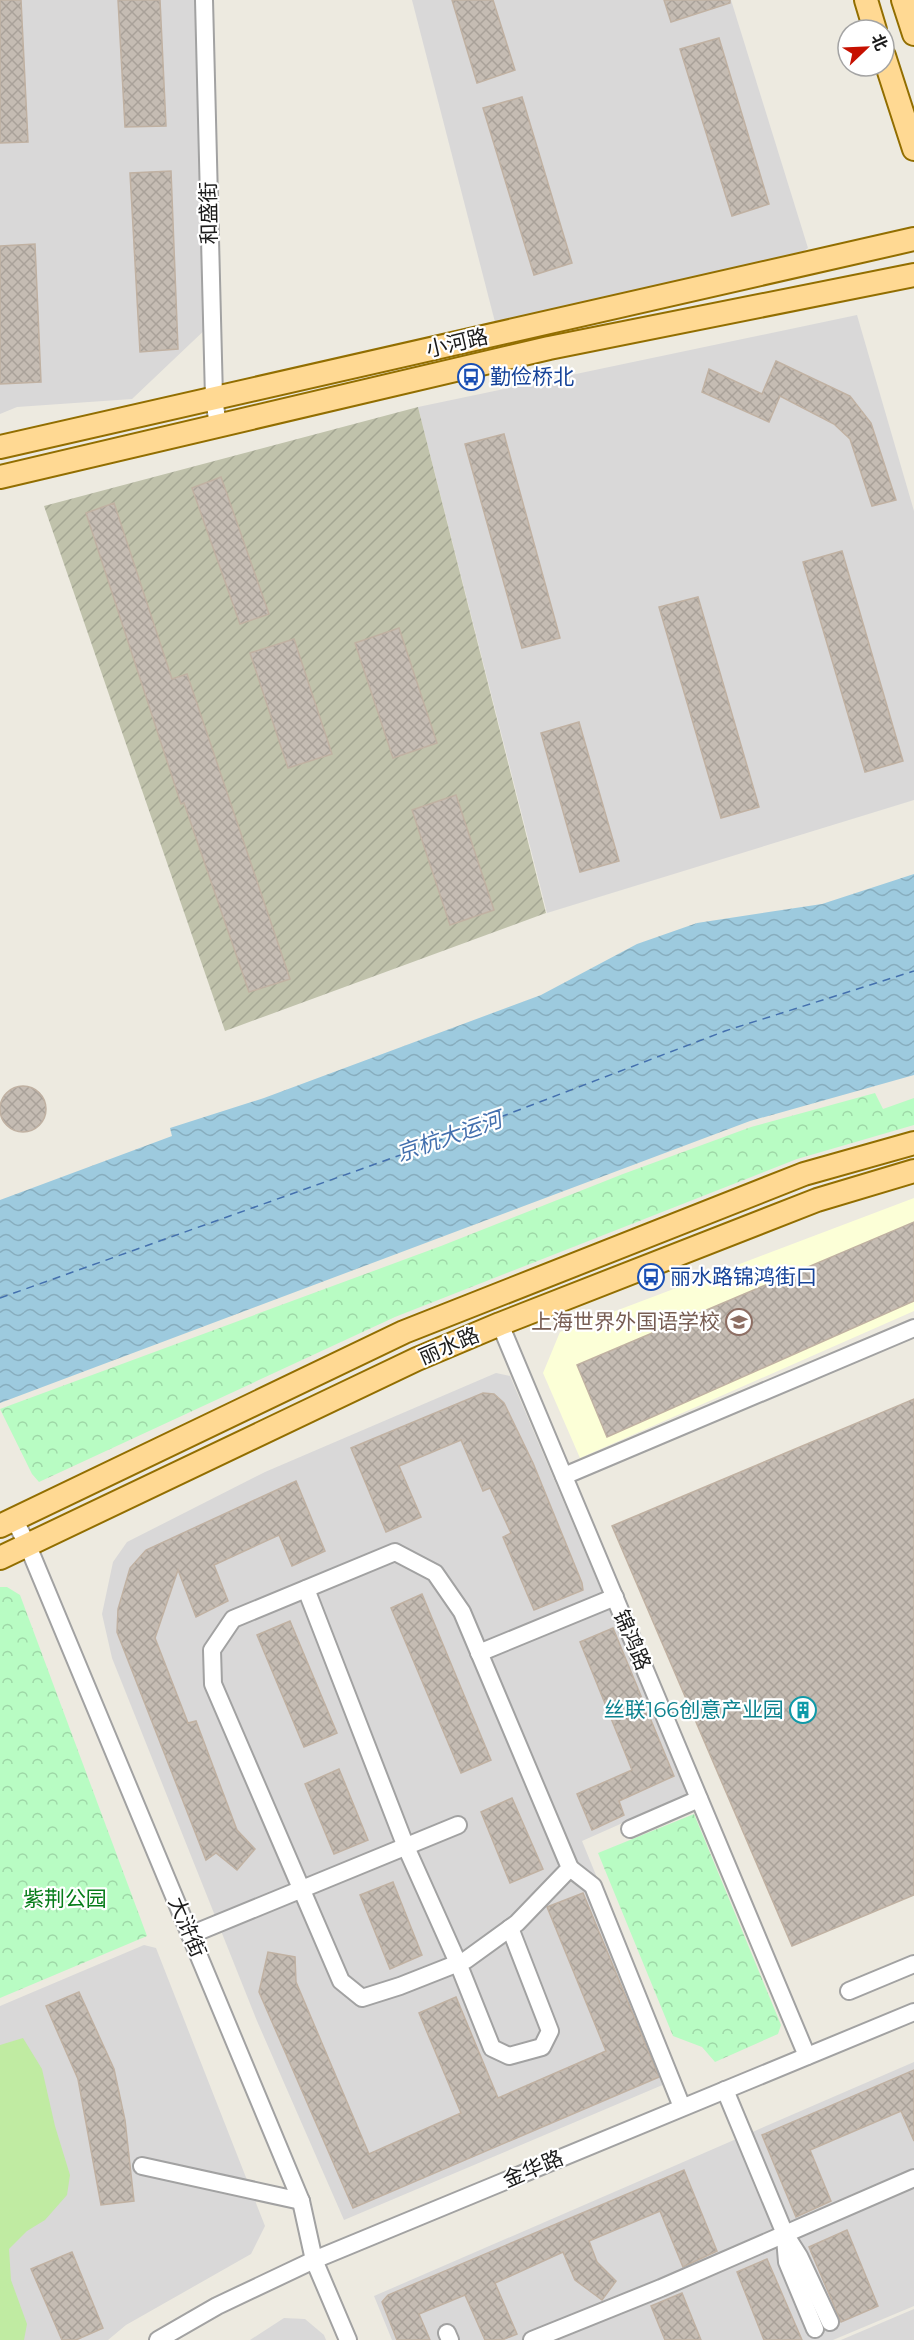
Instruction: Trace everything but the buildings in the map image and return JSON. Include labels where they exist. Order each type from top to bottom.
[{"type":"main road","points":[[866,0],[871,18]]},
{"type":"main road","points":[[903,0],[914,34]]},
{"type":"main road","points":[[891,78],[914,149]]},
{"type":"main road","name":"小河路","points":[[0,447],[914,239]]},
{"type":"main road","name":"小河路","points":[[0,477],[549,348],[914,275]]},
{"type":"main road","name":"丽水路","points":[[7,1522],[404,1332],[804,1174],[914,1143]]},
{"type":"main road","name":"丽水路","points":[[0,1558],[417,1359],[500,1324],[817,1200],[914,1171]]},
{"type":"street","name":"和盛街","points":[[204,0],[214,398],[218,426]]},
{"type":"street","name":"锦鸿路","points":[[500,1324],[807,2056]]},
{"type":"street","points":[[564,1476],[914,1328]]},
{"type":"street","name":"大浒街","points":[[7,1522],[28,1546],[301,2201],[314,2260],[348,2340]]},
{"type":"street","points":[[570,1868],[510,1928],[466,1960],[362,1998],[341,1981],[213,1684],[212,1650],[232,1619],[395,1552],[435,1573],[462,1612],[570,1868],[593,1886],[682,2108]]},
{"type":"street","points":[[306,1589],[406,1846],[458,1963],[492,2048],[509,2056],[542,2047],[550,2031],[510,1928]]},
{"type":"street","points":[[479,1653],[615,1597]]},
{"type":"street","points":[[630,1829],[699,1799]]},
{"type":"street","points":[[190,1935],[458,1825]]},
{"type":"street","points":[[849,1991],[914,1964]]},
{"type":"street","name":"金华路","points":[[158,2340],[217,2306],[314,2260],[914,2012]]},
{"type":"street","points":[[725,2090],[785,2234],[787,2262],[822,2326]]},
{"type":"street","points":[[142,2166],[301,2201]]},
{"type":"street","points":[[532,2340],[661,2288],[914,2178]]},
{"type":"shaded area","points":[[0,0],[202,0],[211,324],[132,399],[17,407],[0,414]]},
{"type":"shaded area","points":[[412,0],[731,0],[808,248],[793,259],[496,326]]},
{"type":"shaded area","points":[[857,315],[914,511],[914,800],[547,913],[418,407]]},
{"type":"shaded area","points":[[418,407],[546,913],[225,1031],[44,506]]},
{"type":"shaded area","name":"上海世界外国语学校","points":[[914,1198],[914,1311],[580,1458],[543,1373],[560,1332]]},
{"type":"shaded area","points":[[496,1373],[510,1376],[688,1794],[582,1841],[679,2078],[344,2220],[257,2021],[112,1658],[102,1614],[113,1562],[127,1542],[265,1472]]},
{"type":"shaded area","points":[[144,1945],[156,1948],[265,2226],[251,2254],[126,2325],[108,2340],[0,2340],[0,2006]]},
{"type":"shaded area","points":[[914,2062],[914,2306],[833,2340],[392,2340],[374,2296]]},
{"type":"shaded area","points":[[914,2309],[914,2340],[841,2340]]},
{"type":"shaded area","points":[[284,2318],[305,2319],[324,2335],[326,2340],[250,2340]]},
{"type":"green space","points":[[875,1093],[883,1109],[914,1098],[914,1125],[797,1159],[395,1317],[39,1482],[32,1474],[0,1409],[441,1246],[623,1174],[751,1127]]},
{"type":"green space","name":"紫荆公园","points":[[0,1587],[7,1587],[20,1595],[147,1936],[0,1998]]},
{"type":"green space","points":[[694,1814],[781,2025],[778,2034],[715,2062],[702,2047],[673,2036],[598,1853]]},
{"type":"green space","points":[[23,2038],[42,2069],[55,2126],[70,2175],[67,2195],[45,2220],[27,2231],[9,2249],[11,2280],[27,2324],[24,2340],[0,2340],[0,2045]]},
{"type":"water","name":"京杭大运河","points":[[914,874],[914,1075],[750,1121],[0,1403],[0,1200],[172,1136],[170,1128],[264,1098],[541,995],[637,944],[697,923],[822,904]]},
{"type":"ferry route","points":[[0,1298],[409,1152],[725,1031],[914,971]]},
{"type":"place","name":"勤俭桥北","points":[[471,377]]},
{"type":"place","name":"丽水路锦鸿街口","points":[[651,1277]]},
{"type":"place","name":"上海世界外国语学校","points":[[739,1322]]},
{"type":"place","name":"丝联166创意产业园","points":[[803,1710]]}]
